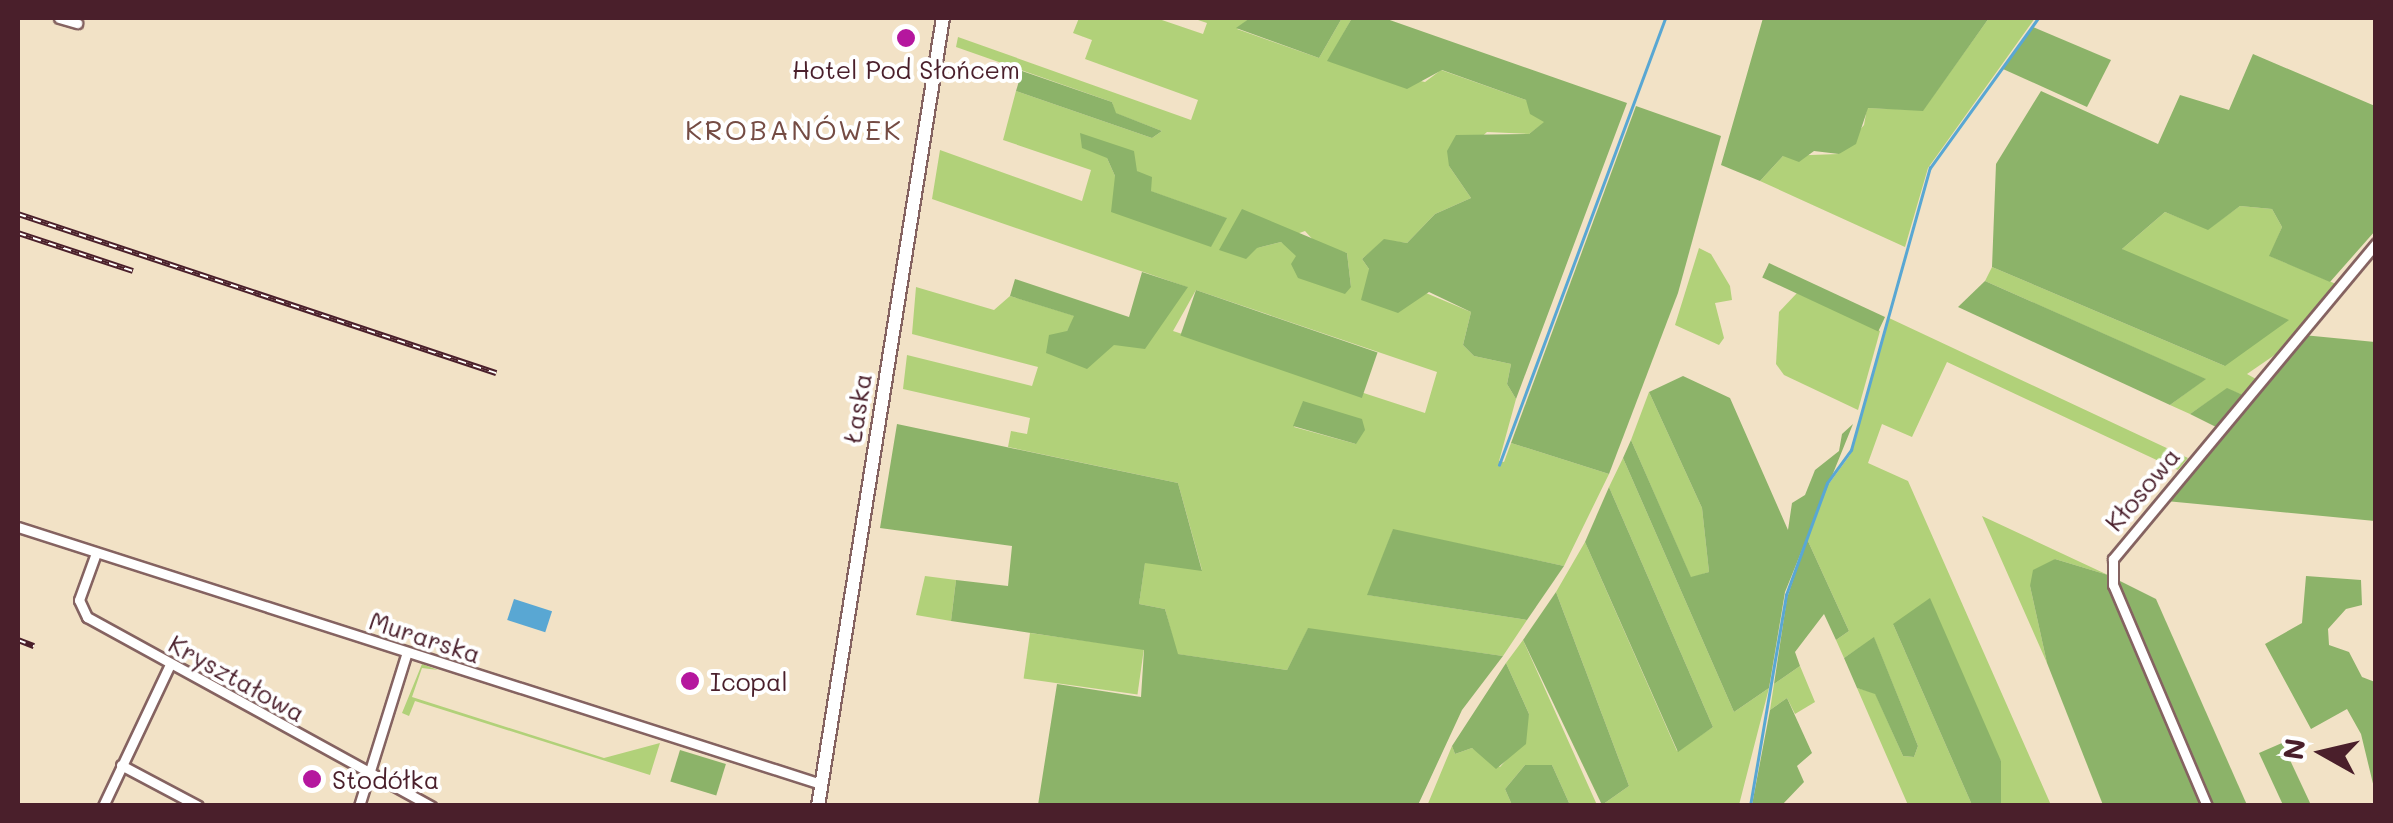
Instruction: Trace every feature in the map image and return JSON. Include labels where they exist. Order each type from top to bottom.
[{"type":"main road","name":"Łaska","points":[[818,806],[943,18]]},
{"type":"street","points":[[59,18],[77,23]]},
{"type":"street","name":"Kłosowa","points":[[2207,806],[2113,585],[2114,559],[2376,243]]},
{"type":"street","name":"Murarska","points":[[18,528],[821,784]]},
{"type":"street","name":"Kryształowa","points":[[96,553],[78,603],[87,617],[431,806]]},
{"type":"street","points":[[360,806],[407,652]]},
{"type":"street","points":[[103,806],[170,664]]},
{"type":"street","points":[[121,765],[198,806]]},
{"type":"green space","points":[[1079,18],[1156,18],[1203,34],[1207,23],[1192,18],[1250,18],[1237,29],[1319,58],[1342,18],[1352,18],[1328,61],[1425,82],[1441,70],[1526,100],[1545,122],[1529,134],[1487,132],[1449,166],[1471,198],[1435,214],[1407,243],[1384,240],[1362,259],[1369,269],[1471,312],[1463,345],[1474,356],[1511,364],[1507,384],[1516,399],[1499,461],[1504,462],[1511,443],[1609,474],[1564,566],[1393,530],[1368,595],[1527,620],[1503,656],[1308,629],[1287,670],[1177,654],[1165,609],[1139,604],[1145,562],[1202,570],[1178,483],[1008,447],[1011,431],[1027,434],[1030,418],[903,389],[907,355],[1032,386],[1038,367],[912,334],[916,287],[994,310],[1010,296],[1075,316],[1067,331],[1114,345],[1187,287],[932,199],[940,150],[1082,201],[1091,170],[1003,140],[1016,91],[1152,138],[1162,131],[1115,113],[1112,102],[956,47],[958,37],[1191,120],[1198,100],[1085,59],[1092,40],[1073,33]],"holes":[[[1107,158],[1137,171],[1150,191],[1226,218],[1211,246],[1115,176]],[[1305,231],[1316,243],[1347,253],[1351,287],[1281,242],[1257,248]],[[1196,290],[1437,372],[1425,413],[1173,331]],[[1303,402],[1356,444],[1294,427]]]},
{"type":"green space","points":[[1250,18],[1342,18],[1319,58],[1236,28]]},
{"type":"green space","points":[[1352,18],[1384,18],[1627,103],[1516,399],[1507,384],[1511,364],[1474,356],[1463,345],[1471,312],[1429,292],[1398,313],[1361,300],[1369,269],[1362,259],[1384,239],[1407,243],[1435,214],[1471,198],[1449,166],[1447,151],[1456,135],[1529,134],[1544,122],[1530,114],[1526,100],[1442,70],[1407,89],[1327,61]]},
{"type":"green space","points":[[1763,18],[1989,18],[1923,111],[1868,108],[1856,144],[1839,154],[1814,151],[1799,162],[1783,156],[1760,181],[1721,165]]},
{"type":"green space","points":[[1989,18],[2035,18],[1928,168],[1905,247],[1760,181],[1783,156],[1839,154],[1864,125],[1867,108],[1923,110]]},
{"type":"green space","points":[[2033,27],[2111,60],[2087,107],[2003,69]]},
{"type":"green space","points":[[2253,54],[2375,106],[2375,231],[2330,282],[2269,256],[2282,227],[2272,209],[2240,206],[2208,230],[2165,212],[2122,249],[2289,320],[2225,366],[1992,267],[1996,164],[2041,91],[2158,144],[2180,95],[2229,110]]},
{"type":"green space","points":[[1022,71],[1112,102],[1116,113],[1162,131],[1152,138],[1016,91]]},
{"type":"green space","points":[[1636,106],[1721,136],[1678,293],[1609,474],[1511,443]]},
{"type":"green space","points":[[1080,133],[1134,151],[1137,171],[1152,177],[1151,191],[1227,218],[1211,247],[1111,212],[1115,176],[1107,158],[1082,148]]},
{"type":"green space","points":[[2240,206],[2272,209],[2282,227],[2270,256],[2336,284],[2279,352],[2247,374],[2256,379],[2243,395],[2227,389],[2190,414],[2170,405],[2205,379],[1985,281],[1992,267],[2225,366],[2122,249],[2165,212],[2208,229]]},
{"type":"green space","points":[[1242,209],[1347,253],[1351,287],[1345,294],[1298,278],[1291,264],[1296,256],[1281,242],[1257,248],[1246,259],[1219,250]]},
{"type":"green space","points":[[1699,248],[1711,254],[1730,286],[1732,300],[1715,303],[1724,338],[1719,345],[1675,325]]},
{"type":"green space","points":[[1769,263],[1885,317],[1878,332],[1762,278]]},
{"type":"green space","points":[[1142,272],[1188,287],[1145,349],[1114,345],[1087,369],[1046,353],[1049,335],[1067,331],[1074,316],[1010,296],[1015,279],[1129,317]]},
{"type":"green space","points":[[1985,281],[2206,379],[2170,405],[1958,307]]},
{"type":"green space","points":[[1196,290],[1378,353],[1362,398],[1180,335]]},
{"type":"green space","points":[[1797,293],[1880,331],[1858,410],[1784,375],[1776,364],[1779,312]]},
{"type":"green space","points":[[1889,318],[2188,458],[2178,470],[1947,362],[1912,437],[1882,424],[1868,463],[1908,481],[2051,805],[2001,805],[2001,761],[1893,624],[1972,805],[1908,805],[1857,688],[1875,693],[1903,756],[1914,757],[1918,746],[1874,638],[1844,658],[1836,640],[1849,631],[1807,539],[1828,485],[1850,455]]},
{"type":"green space","points":[[2303,335],[2375,342],[2375,521],[2166,501]]},
{"type":"green space","points":[[1683,376],[1730,398],[1788,530],[1792,503],[1805,495],[1815,470],[1839,451],[1842,434],[1853,424],[1785,592],[1769,688],[1734,712],[1623,458],[1631,440],[1691,577],[1709,572],[1702,508],[1649,392]]},
{"type":"green space","points":[[2227,388],[2243,395],[2216,427],[2190,414]]},
{"type":"green space","points":[[1649,392],[1702,508],[1709,572],[1691,578],[1631,440]]},
{"type":"green space","points":[[1303,401],[1362,419],[1365,430],[1356,444],[1293,426]]},
{"type":"green space","points":[[897,424],[1178,483],[1202,571],[1145,563],[1139,604],[1165,609],[1178,654],[1287,670],[1308,628],[1503,656],[1462,710],[1418,805],[1038,805],[1057,684],[1141,697],[1144,650],[951,621],[956,580],[1008,586],[1012,546],[880,528]]},
{"type":"green space","points":[[1623,458],[1734,712],[1769,688],[1739,805],[1602,805],[1629,786],[1556,592],[1585,542],[1677,751],[1713,727],[1609,487]]},
{"type":"green space","points":[[1609,487],[1713,727],[1678,752],[1585,542]]},
{"type":"green space","points":[[1982,516],[2108,575],[2055,559],[2030,586],[2047,663]]},
{"type":"green space","points":[[1393,529],[1564,566],[1527,620],[1367,595]]},
{"type":"green space","points":[[1807,539],[1849,631],[1836,640],[1824,614],[1795,652],[1800,666],[1774,684],[1787,598]]},
{"type":"green space","points":[[2055,559],[2108,575],[2205,805],[2103,805],[2047,663],[2030,586],[2033,570]]},
{"type":"green space","points":[[925,576],[956,580],[951,621],[916,615]]},
{"type":"green space","points":[[2306,576],[2361,580],[2362,605],[2346,609],[2328,629],[2329,645],[2349,652],[2362,677],[2375,682],[2375,792],[2361,734],[2347,709],[2311,729],[2265,644],[2302,623]]},
{"type":"green space","points":[[2116,579],[2156,599],[2247,805],[2210,805]]},
{"type":"green space","points":[[1556,592],[1629,786],[1602,805],[1523,640]]},
{"type":"green space","points":[[1930,598],[2001,761],[2001,805],[1972,805],[1893,624]]},
{"type":"green space","points":[[1030,633],[1144,649],[1137,695],[1024,679]]},
{"type":"green space","points":[[1874,637],[1918,746],[1914,757],[1903,756],[1875,694],[1857,688],[1844,658]]},
{"type":"green space","points":[[1523,640],[1597,805],[1570,805],[1552,765],[1525,765],[1505,789],[1512,805],[1427,806],[1452,746],[1455,754],[1472,748],[1500,767],[1517,748],[1529,714],[1506,663]]},
{"type":"green space","points":[[1506,663],[1529,714],[1526,744],[1496,769],[1472,748],[1455,754],[1452,746]]},
{"type":"green space","points":[[422,664],[438,670],[422,668],[412,697],[604,758],[660,743],[650,775],[415,701],[409,716],[402,713]]},
{"type":"green space","points":[[1800,666],[1815,702],[1795,714],[1787,698],[1770,710],[1774,684]]},
{"type":"green space","points":[[1787,698],[1812,753],[1797,766],[1804,782],[1782,805],[1752,805],[1770,710]]},
{"type":"green space","points":[[2282,743],[2311,805],[2283,805],[2259,753]]},
{"type":"green space","points":[[680,750],[726,764],[716,796],[670,782]]},
{"type":"green space","points":[[1525,765],[1552,765],[1570,805],[1512,805],[1505,789]]},
{"type":"water","points":[[514,599],[552,611],[545,632],[507,620]]},
{"type":"waterway","points":[[1499,465],[1665,18]]},
{"type":"waterway","points":[[1750,806],[1786,595],[1827,483],[1851,450],[1930,168],[2038,18]]},
{"type":"railway","points":[[18,214],[496,373]]},
{"type":"railway","points":[[18,233],[133,271]]},
{"type":"railway","points":[[18,640],[34,646]]},
{"type":"place","name":"Hotel Pod Słońcem","points":[[906,38]]},
{"type":"place","name":"Icopal","points":[[690,681]]},
{"type":"place","name":"Stodółka","points":[[312,779]]},
{"type":"district","name":"KROBANÓWEK","points":[[794,129]]}]
